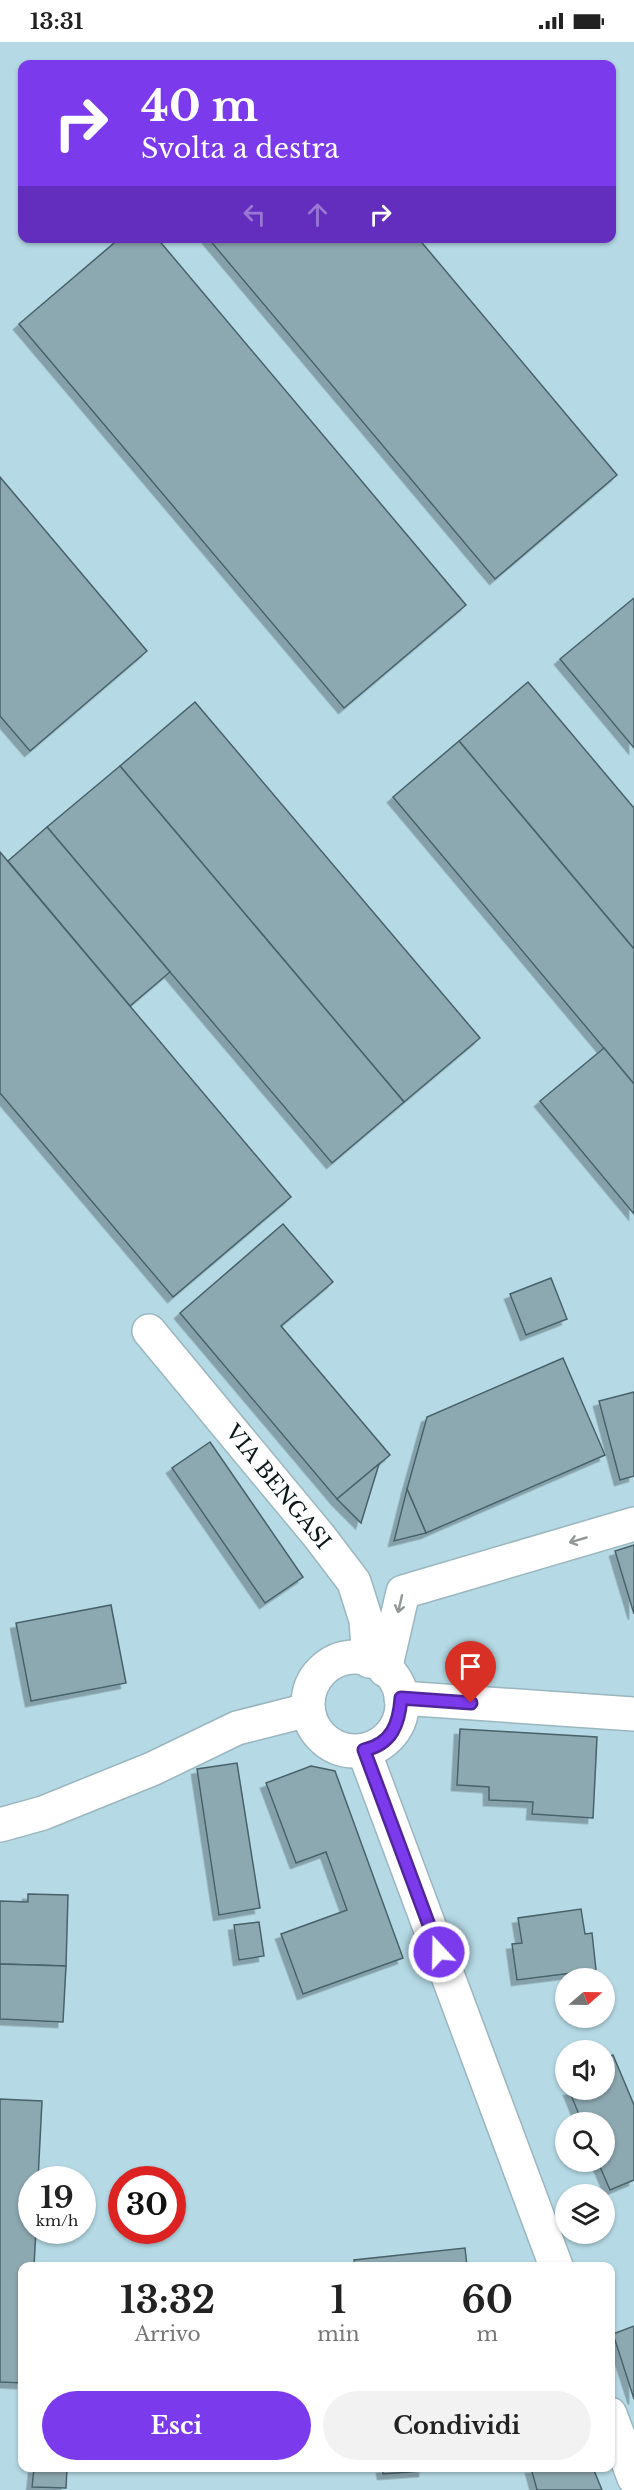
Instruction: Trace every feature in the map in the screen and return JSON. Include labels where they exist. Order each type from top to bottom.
[{"type":"street","name":"VIA BENGASI","points":[[149,1331],[320,1536],[354,1582],[377,1665]]},
{"type":"street","points":[[377,1665],[403,1592],[634,1524]]},
{"type":"street","points":[[359,1657],[377,1665],[394,1679],[401,1698],[400,1719],[389,1737],[371,1749],[350,1752],[330,1745],[315,1730],[308,1710],[310,1689],[321,1671],[338,1660],[359,1657]]},
{"type":"street","points":[[401,1698],[634,1714]]},
{"type":"street","points":[[0,1825],[43,1813],[152,1769],[237,1728],[308,1710]]},
{"type":"street","points":[[364,1750],[555,2262]]},
{"type":"street","points":[[615,2427],[634,2478]]},
{"type":"shaded area","points":[[0,42],[634,42],[634,2490],[0,2490]]},
{"type":"building","points":[[114,243],[161,243],[466,605],[344,708],[19,324]]},
{"type":"building","points":[[212,243],[422,243],[617,475],[495,579]]},
{"type":"building","points":[[0,477],[147,651],[30,751],[0,716]]},
{"type":"building","points":[[634,598],[634,748],[560,659]]},
{"type":"building","points":[[528,682],[634,808],[634,949],[459,741]]},
{"type":"building","points":[[195,702],[480,1038],[404,1102],[120,766]]},
{"type":"building","points":[[459,741],[634,949],[634,1084],[393,797]]},
{"type":"building","points":[[120,766],[404,1102],[332,1163],[47,827]]},
{"type":"building","points":[[47,827],[170,972],[130,1006],[8,861]]},
{"type":"building","points":[[0,852],[291,1197],[173,1297],[0,1093]]},
{"type":"building","points":[[604,1048],[634,1084],[634,1214],[540,1101]]},
{"type":"building","points":[[283,1224],[333,1282],[281,1326],[390,1455],[337,1499],[180,1313]]},
{"type":"building","points":[[551,1278],[567,1319],[526,1335],[510,1294]]},
{"type":"building","points":[[563,1358],[605,1455],[426,1533],[407,1489],[427,1417]]},
{"type":"building","points":[[634,1392],[634,1476],[620,1480],[599,1401]]},
{"type":"building","points":[[210,1442],[303,1577],[265,1603],[172,1468]]},
{"type":"building","points":[[379,1464],[361,1523],[337,1499]]},
{"type":"building","points":[[407,1489],[426,1533],[394,1541]]},
{"type":"building","points":[[634,1545],[634,1614],[615,1551]]},
{"type":"building","points":[[111,1605],[126,1683],[31,1701],[16,1623]]},
{"type":"building","points":[[460,1729],[597,1737],[593,1818],[532,1814],[533,1802],[489,1800],[489,1787],[457,1785]]},
{"type":"building","points":[[237,1763],[260,1908],[219,1915],[197,1769]]},
{"type":"building","points":[[311,1766],[335,1771],[403,1958],[303,1994],[281,1934],[347,1910],[326,1852],[296,1863],[266,1783]]},
{"type":"building","points":[[28,1894],[68,1895],[66,1966],[0,1964],[0,1901],[28,1902]]},
{"type":"building","points":[[581,1909],[585,1934],[592,1933],[596,1968],[555,1968],[555,1975],[517,1980],[512,1944],[522,1943],[518,1918]]},
{"type":"building","points":[[259,1922],[264,1956],[239,1960],[234,1925]]},
{"type":"building","points":[[0,1964],[66,1966],[63,2022],[0,2019]]},
{"type":"building","points":[[615,2060],[634,2105],[634,2180],[615,2188],[615,2184],[607,2184],[602,2172],[615,2172],[615,2112],[578,2112],[573,2100],[615,2100]]},
{"type":"building","points":[[0,2099],[42,2101],[39,2166],[18,2166],[18,2244],[35,2244],[34,2262],[18,2262],[18,2383],[0,2382]]},
{"type":"building","points":[[465,2248],[467,2262],[354,2262],[354,2260]]},
{"type":"building","points":[[634,2326],[634,2399],[615,2340],[615,2333]]},
{"type":"building","points":[[34,2472],[67,2472],[66,2488],[32,2487]]},
{"type":"building","points":[[383,2472],[410,2472],[383,2474]]},
{"type":"building","points":[[532,2472],[595,2472],[602,2490],[537,2490]]},
{"type":"route","points":[[439,1952],[364,1750],[371,1749],[389,1737],[400,1719],[401,1698],[471,1703]]}]
